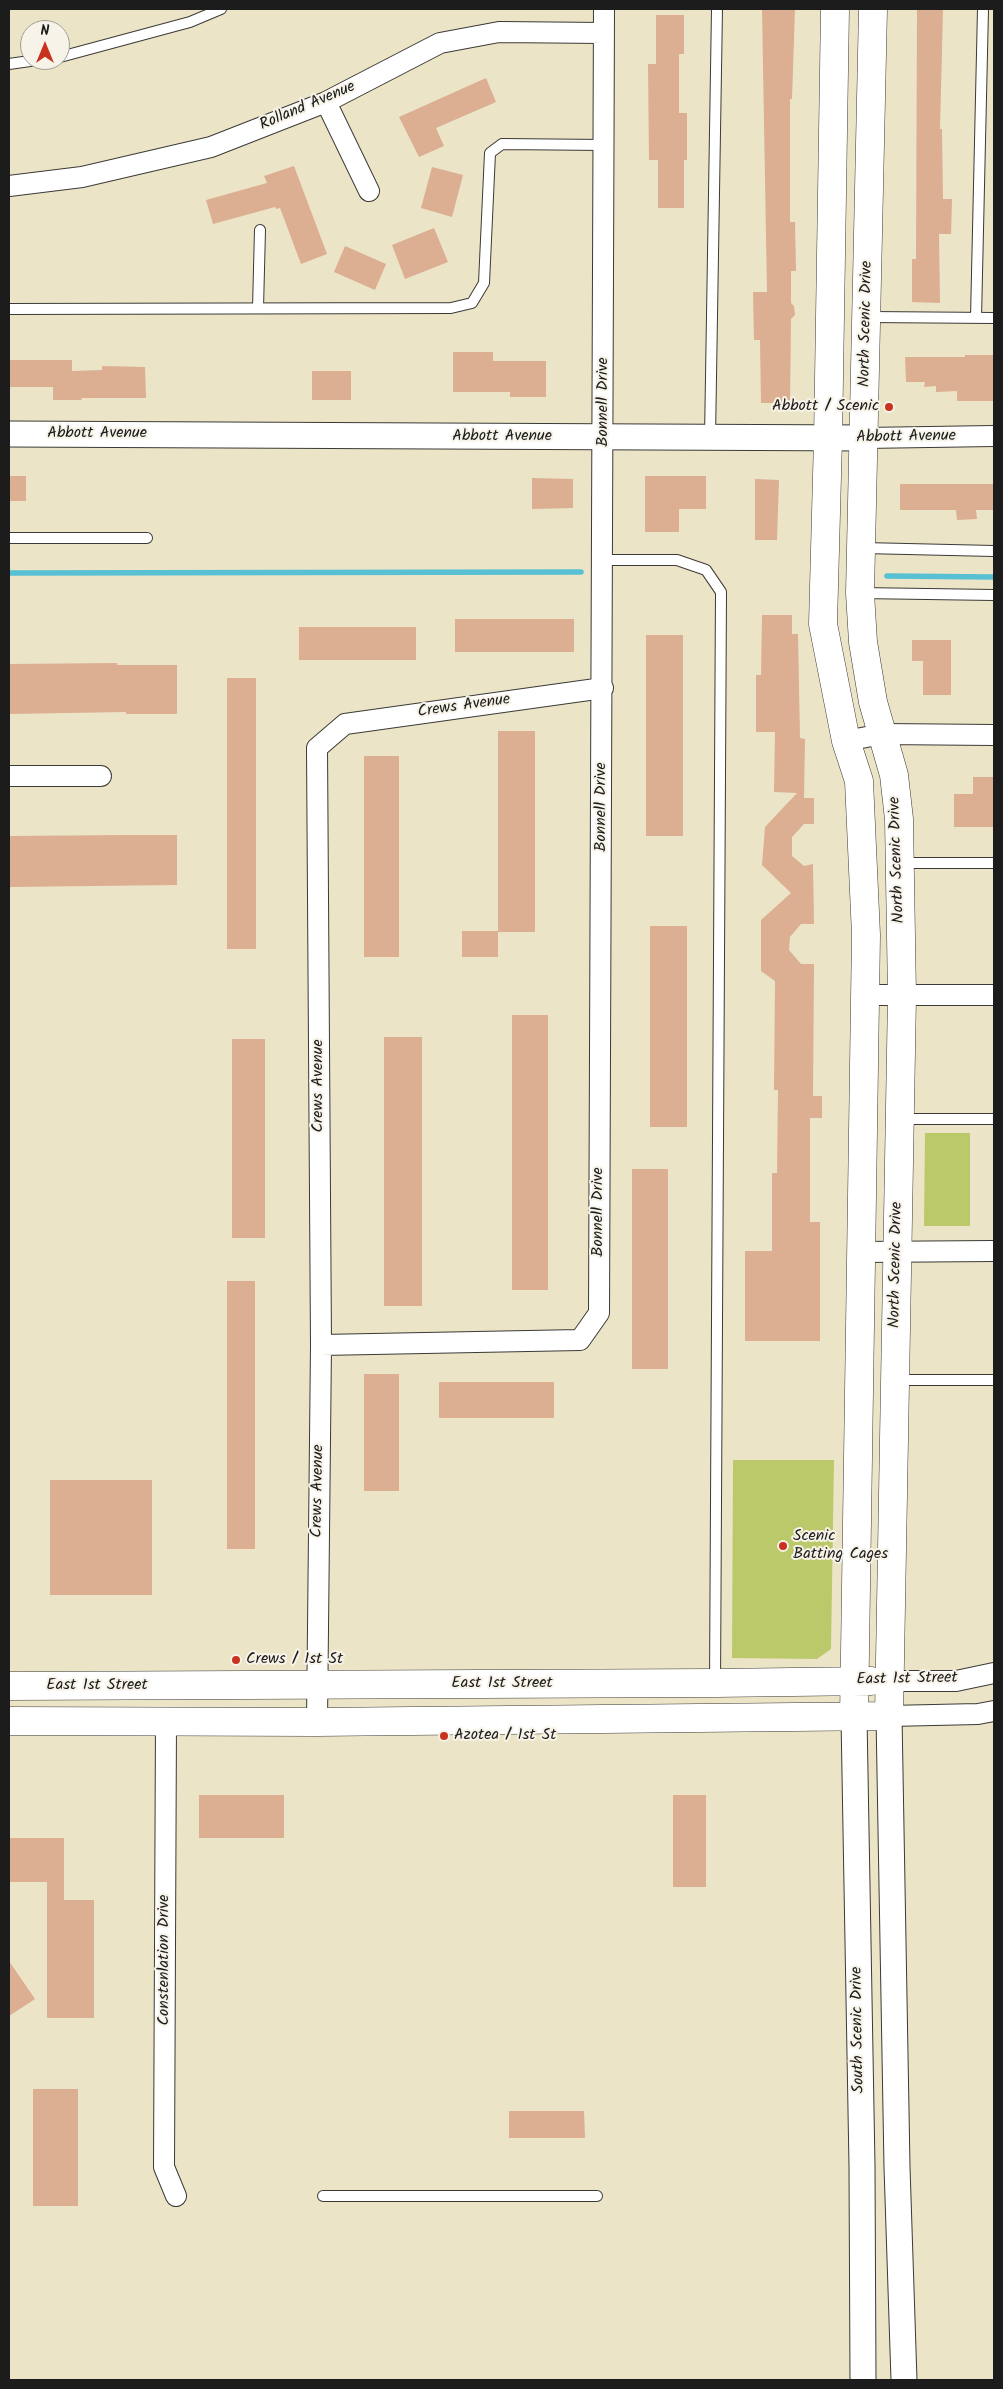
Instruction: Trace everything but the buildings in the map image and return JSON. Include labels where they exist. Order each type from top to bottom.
[{"type":"main road","points":[[835,9],[823,624],[846,741],[859,781],[866,936],[854,1681]]},
{"type":"main road","name":"North Scenic Drive","points":[[873,9],[860,593],[864,651],[873,702],[894,775],[899,819],[902,996],[889,1716]]},
{"type":"main road","name":"South Scenic Drive","points":[[854,1681],[854,1717]]},
{"type":"main road","name":"East 1st Street","points":[[9,1686],[890,1681]]},
{"type":"main road","points":[[9,1721],[317,1722],[889,1716]]},
{"type":"street","name":"Bonnell Drive","points":[[321,1345],[580,1340],[599,1314],[604,438],[604,9]]},
{"type":"street","name":"Rolland Avenue","points":[[9,186],[82,177],[211,148],[326,102],[440,43],[499,32],[603,33]]},
{"type":"street","points":[[326,102],[368,191]]},
{"type":"street","name":"Abbott Avenue","points":[[9,434],[710,439],[994,436]]},
{"type":"street","name":"Crews Avenue","points":[[317,1722],[321,1345],[317,748],[345,724],[603,688]]},
{"type":"street","points":[[846,741],[882,734],[994,735]]},
{"type":"street","points":[[9,776],[101,776]]},
{"type":"street","points":[[864,995],[994,995]]},
{"type":"street","points":[[860,1252],[994,1251]]},
{"type":"street","name":"East 1st Street","points":[[890,1681],[956,1681],[994,1673]]},
{"type":"street","points":[[904,2380],[896,2157],[889,1716],[978,1714],[994,1711]]},
{"type":"street","name":"South Scenic Drive","points":[[854,1717],[862,2166],[863,2380]]},
{"type":"street","name":"Constenlation Drive","points":[[166,1721],[164,2167],[176,2196]]},
{"type":"lane","points":[[70,54],[190,22],[221,9]]},
{"type":"lane","points":[[710,439],[717,9]]},
{"type":"lane","points":[[976,318],[983,9]]},
{"type":"lane","points":[[9,309],[451,308],[472,303],[484,283],[490,153],[502,144],[604,145]]},
{"type":"lane","points":[[258,308],[260,230]]},
{"type":"lane","points":[[867,317],[994,318]]},
{"type":"lane","points":[[9,538],[148,538]]},
{"type":"lane","points":[[861,548],[994,551]]},
{"type":"lane","points":[[603,560],[676,560],[706,570],[721,592],[715,1683]]},
{"type":"lane","points":[[860,593],[994,595]]},
{"type":"lane","points":[[900,863],[994,864]]},
{"type":"lane","points":[[899,1119],[994,1119]]},
{"type":"lane","points":[[895,1380],[994,1380]]},
{"type":"lane","points":[[323,2196],[597,2196]]},
{"type":"green space","points":[[925,1133],[970,1133],[970,1226],[924,1226]]},
{"type":"green space","name":"Scenic Batting Cages","points":[[733,1460],[834,1460],[831,1649],[817,1659],[732,1658]]},
{"type":"waterway","points":[[9,573],[581,572]]},
{"type":"waterway","points":[[887,576],[994,577]]},
{"type":"place","name":"Abbott / Scenic","points":[[889,407]]},
{"type":"place","name":"Scenic Batting Cages","points":[[783,1546]]},
{"type":"place","name":"Crews / 1st St","points":[[236,1660]]},
{"type":"place","name":"Azotea / 1st St","points":[[444,1736]]}]
